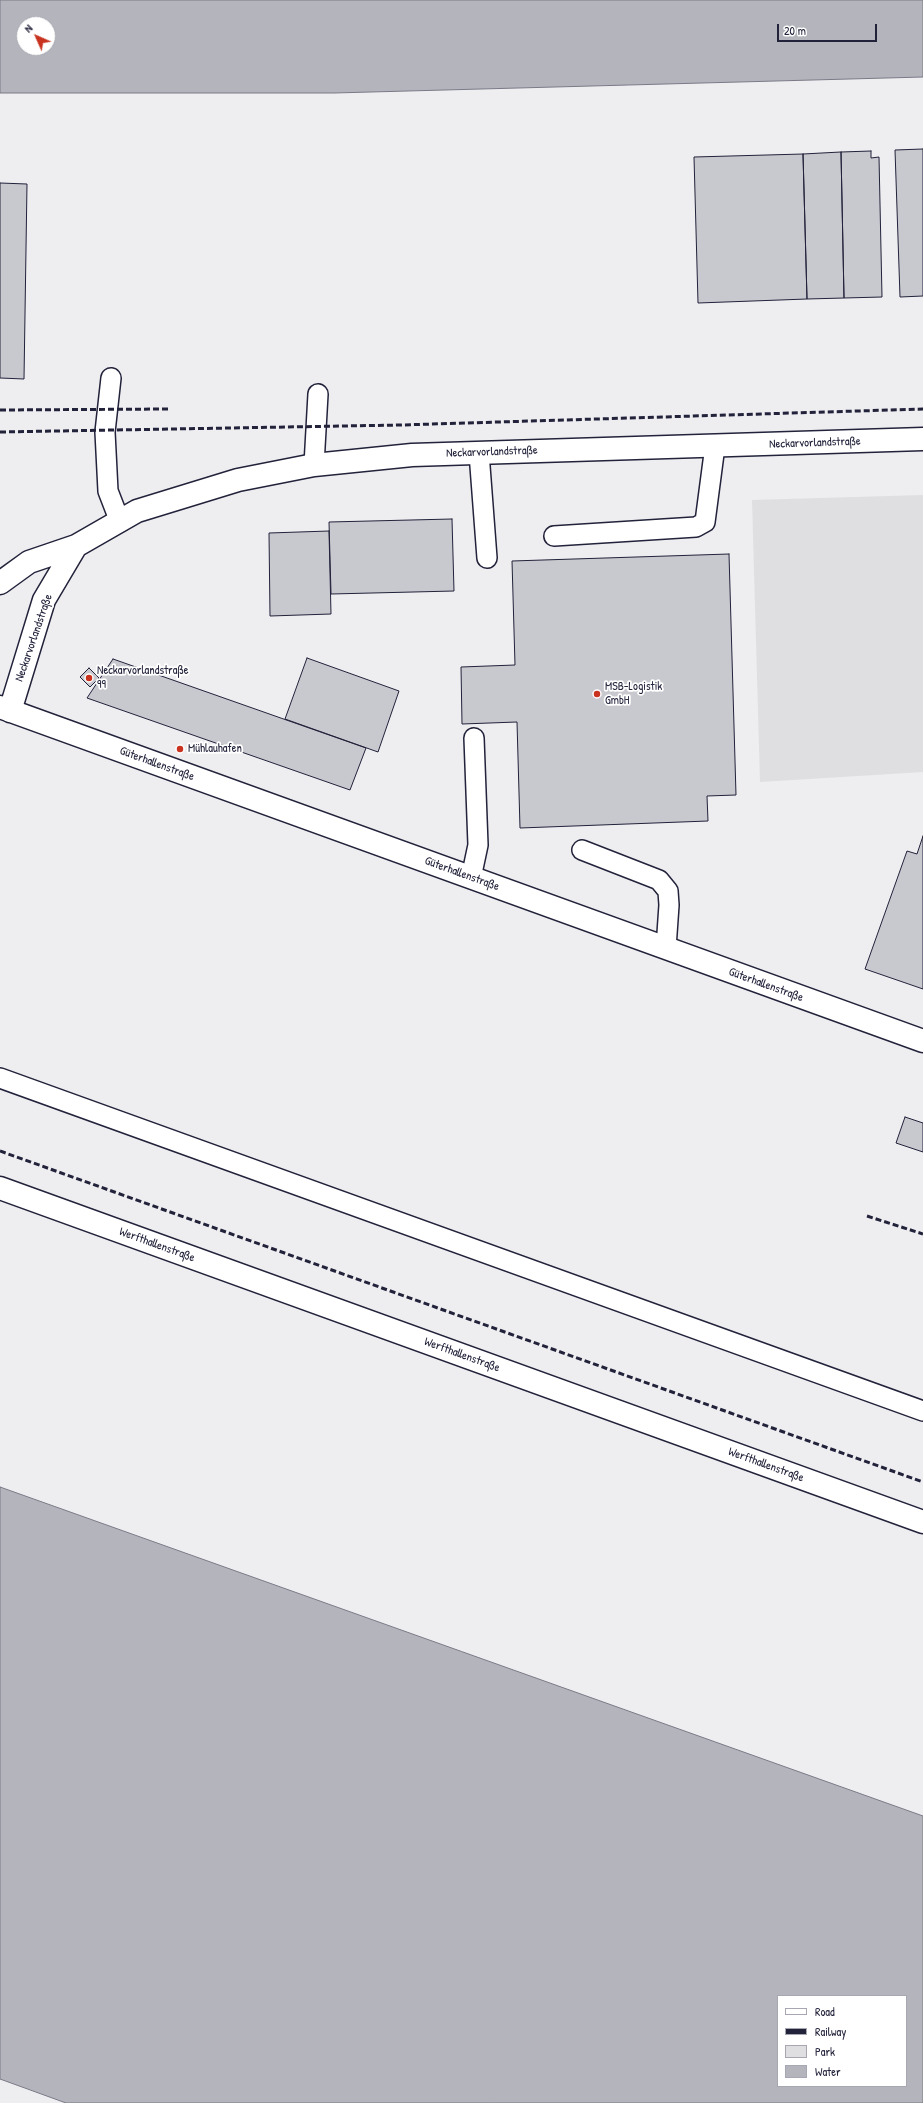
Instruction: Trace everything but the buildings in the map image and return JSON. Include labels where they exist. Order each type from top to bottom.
[{"type":"street","name":"Neckarvorlandstraße","points":[[0,584],[29,562],[76,546],[137,511],[238,480],[314,465],[412,455],[923,439]]},
{"type":"street","name":"Neckarvorlandstraße","points":[[5,709],[44,600],[76,546]]},
{"type":"street","name":"Güterhallenstraße","points":[[5,709],[923,1041]]},
{"type":"street","name":"Werfthallenstraße","points":[[0,1188],[923,1522]]},
{"type":"lane","points":[[111,378],[105,432],[108,491],[120,522]]},
{"type":"lane","points":[[314,465],[318,394]]},
{"type":"lane","points":[[554,536],[696,527],[706,522],[715,446]]},
{"type":"lane","points":[[479,453],[487,558]]},
{"type":"lane","points":[[471,878],[478,845],[474,738]]},
{"type":"lane","points":[[582,850],[659,880],[668,892],[669,898],[666,948]]},
{"type":"lane","points":[[0,1078],[923,1412]]},
{"type":"shaded area","points":[[923,77],[923,1816],[0,1487],[0,93],[334,93]]},
{"type":"shaded area","points":[[0,2079],[66,2103],[0,2103]]},
{"type":"green space","points":[[923,495],[923,772],[760,782],[752,500]]},
{"type":"water","points":[[0,0],[923,0],[923,77],[334,93],[0,93]]},
{"type":"water","points":[[0,1487],[923,1816],[923,2103],[66,2103],[0,2079]]},
{"type":"railway","points":[[0,410],[168,409]]},
{"type":"railway","points":[[0,432],[401,425],[923,409]]},
{"type":"railway","points":[[0,1151],[923,1482]]},
{"type":"railway","points":[[867,1216],[923,1234]]},
{"type":"place","name":"Neckarvorlandstraße 99","points":[[89,678]]},
{"type":"place","name":"MSB-Logistik GmbH","points":[[597,694]]},
{"type":"place","name":"Mühlauhafen","points":[[180,749]]}]
